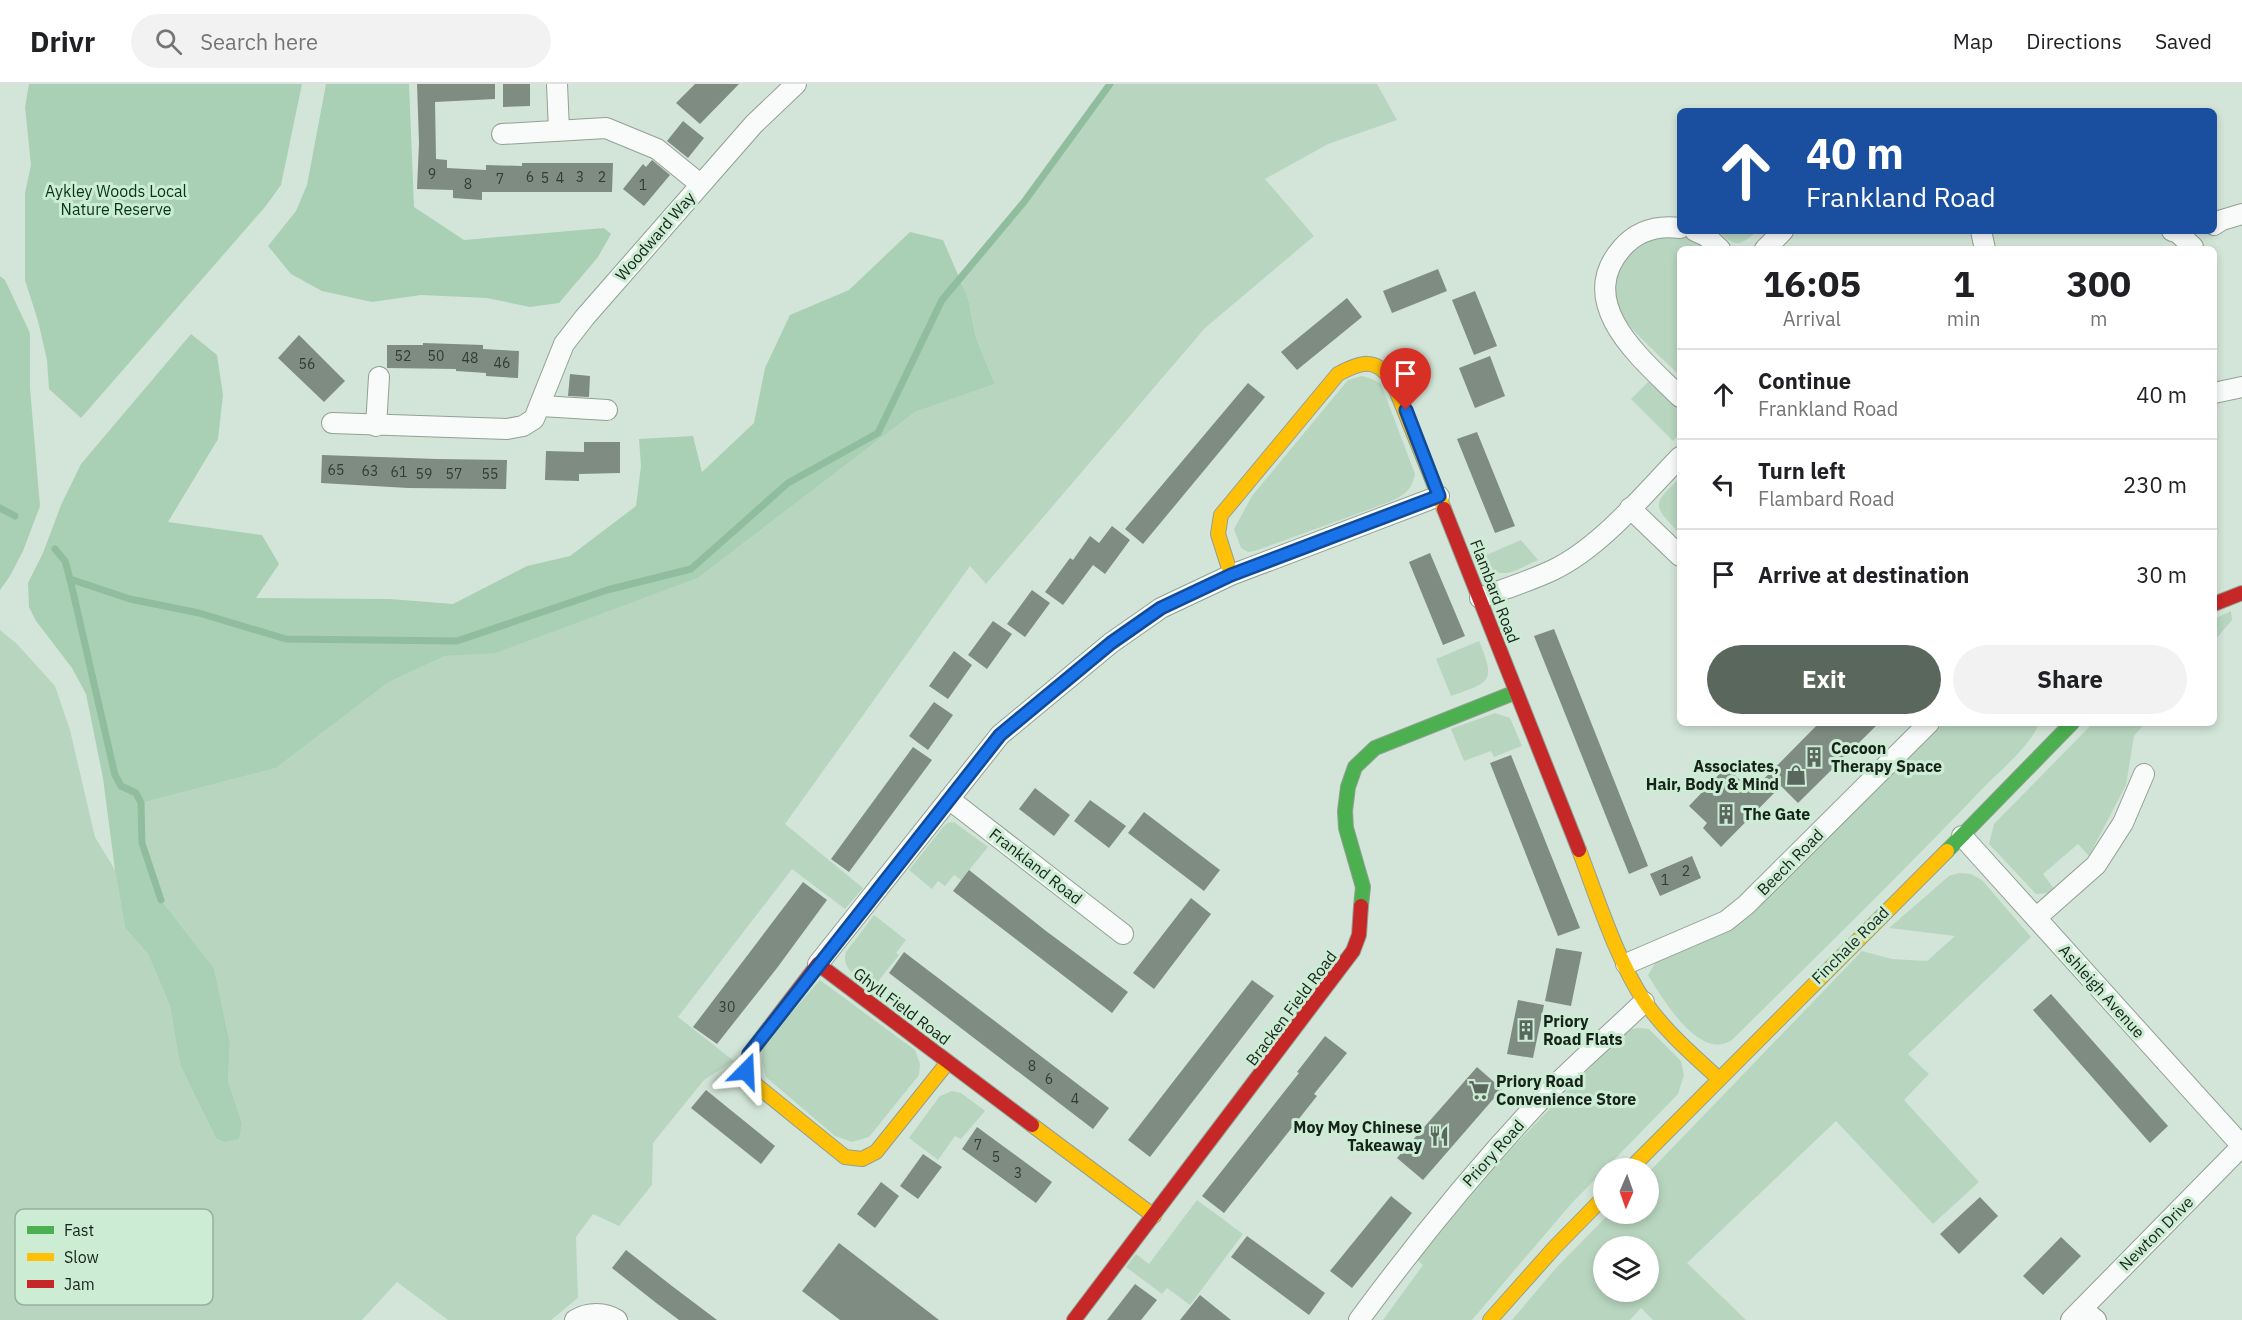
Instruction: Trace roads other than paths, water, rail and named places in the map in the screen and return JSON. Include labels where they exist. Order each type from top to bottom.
[{"type":"street","points":[[557,84],[559,130]]},
{"type":"street","name":"Woodward Way","points":[[332,423],[507,429],[523,426],[534,419],[564,344],[585,317],[754,124],[796,84]]},
{"type":"street","points":[[502,134],[606,128],[657,149],[700,184]]},
{"type":"street","points":[[2217,223],[2222,219],[2242,214]]},
{"type":"street","points":[[1677,228],[1653,228],[1633,236],[1619,252],[1608,272],[1604,294],[1612,319],[1633,350],[1677,394]]},
{"type":"street","points":[[1702,234],[1717,246]]},
{"type":"street","points":[[1768,246],[1780,234]]},
{"type":"street","points":[[2179,234],[2191,246]]},
{"type":"street","name":"Flambard Road","points":[[1231,575],[1218,534],[1221,515],[1338,374],[1354,364],[1381,366],[1392,377],[1626,964],[1644,1002],[1662,1025],[1718,1078]]},
{"type":"street","points":[[376,426],[379,377]]},
{"type":"street","points":[[2217,392],[2242,387]]},
{"type":"street","points":[[541,406],[606,410]]},
{"type":"street","points":[[1480,598],[1554,570],[1585,551],[1677,460]]},
{"type":"street","points":[[818,964],[1000,735],[1111,643],[1161,608],[1231,575],[1439,496]]},
{"type":"street","points":[[1630,508],[1677,553]]},
{"type":"street","points":[[2217,603],[2242,593]]},
{"type":"street","name":"Bracken Field Road","points":[[1074,1320],[1353,951],[1359,935],[1363,887],[1346,828],[1345,811],[1348,788],[1355,766],[1375,748],[1516,692]]},
{"type":"street","name":"Beech Road","points":[[1626,964],[1726,921],[1746,905],[1926,726]]},
{"type":"street","name":"Finchale Road","points":[[1641,1158],[2069,726]]},
{"type":"street","points":[[2037,918],[2097,865],[2123,823],[2144,774]]},
{"type":"street","name":"Frankland Road","points":[[949,799],[1123,934]]},
{"type":"street","name":"Ashleigh Avenue","points":[[1962,836],[2242,1146]]},
{"type":"street","name":"Ghyll Field Road","points":[[948,1062],[876,1152],[862,1159],[845,1157],[756,1085],[746,1071],[749,1054],[818,964],[1154,1216]]},
{"type":"street","name":"Priory Road","points":[[1359,1320],[1408,1253],[1461,1188],[1537,1104],[1644,1002]]},
{"type":"street","name":"Newton Drive","points":[[2083,1316],[2242,1146]]},
{"type":"street","points":[[1490,1320],[1593,1209]]},
{"type":"street","points":[[575,1320],[584,1314],[609,1315],[617,1320]]},
{"type":"waterway","points":[[55,549],[65,561],[70,579],[130,599],[199,613],[286,639],[457,641],[607,590],[691,569],[788,483],[878,433],[942,300],[1024,202],[1110,84]]},
{"type":"waterway","points":[[0,508],[15,516]]},
{"type":"waterway","points":[[70,579],[115,775],[121,786],[136,793],[141,803],[142,843],[161,900]]},
{"type":"place","name":"Cocoon Therapy Space","points":[[1814,757]]},
{"type":"place","name":"Associates, Hair, Body & Mind","points":[[1796,775]]},
{"type":"place","name":"The Gate","points":[[1726,814]]},
{"type":"place","name":"Priory Road Flats","points":[[1526,1030]]},
{"type":"place","name":"Priory Road Convenience Store","points":[[1479,1090]]},
{"type":"place","name":"Moy Moy Chinese Takeaway","points":[[1439,1136]]},
{"type":"park label","name":"Aykley Woods Local Nature Reserve","points":[[116,200]]}]
